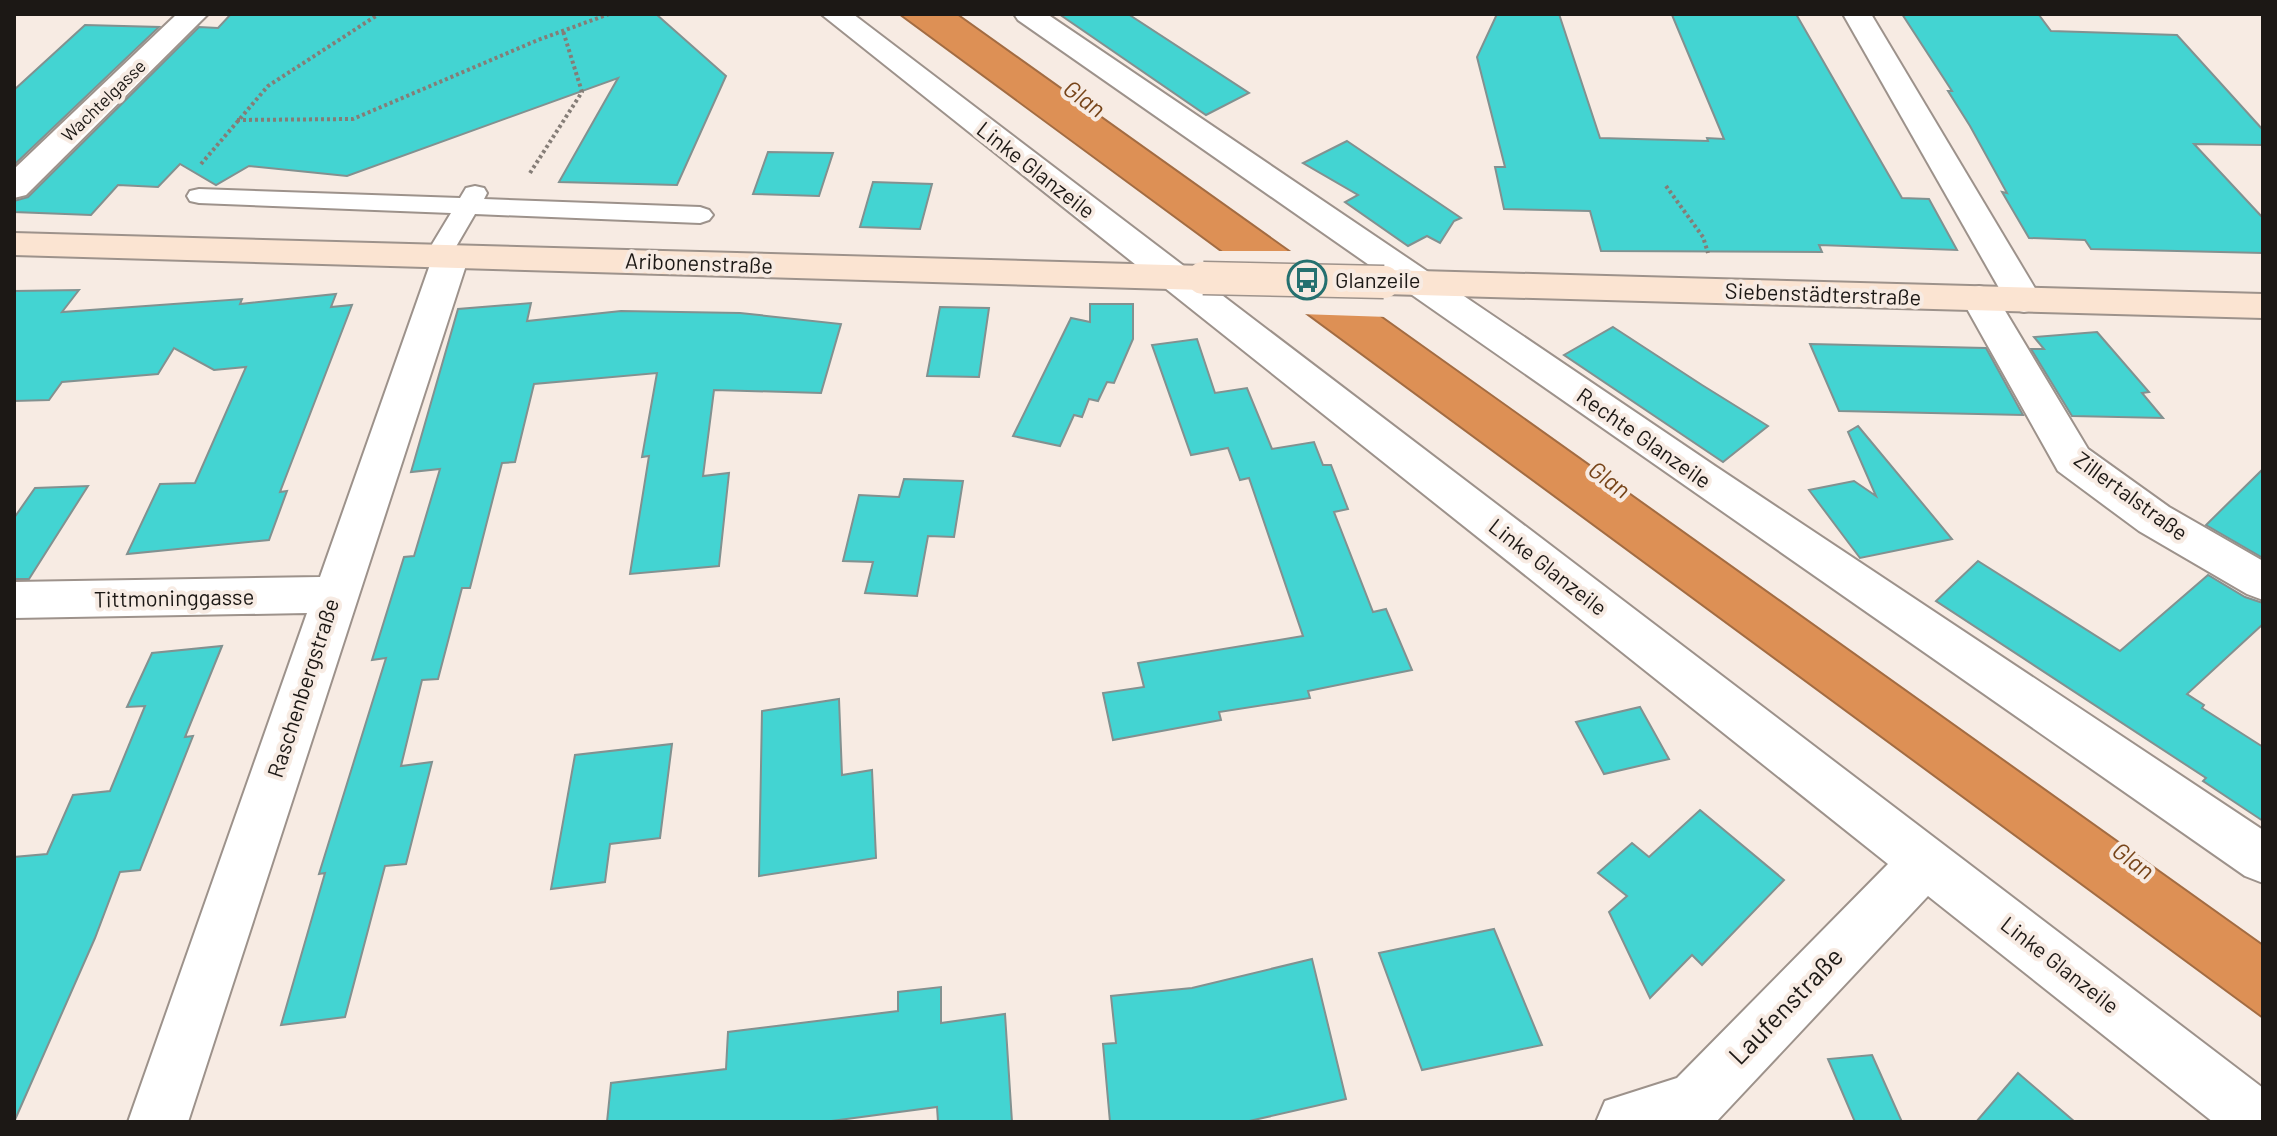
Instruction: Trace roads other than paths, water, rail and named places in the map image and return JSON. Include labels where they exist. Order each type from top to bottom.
[{"type":"street","name":"Wachtelgasse","points":[[14,188],[194,14]]},
{"type":"street","name":"Linke Glanzeile","points":[[835,14],[1189,278],[2260,1122]]},
{"type":"street","name":"Rechte Glanzeile","points":[[1028,14],[1401,282],[2263,859]]},
{"type":"street","points":[[1857,14],[2024,300]]},
{"type":"street","name":"Aribonenstraße","points":[[14,244],[1401,282]]},
{"type":"street","name":"Raschenbergstraße","points":[[158,1122],[444,256]]},
{"type":"street","name":"Siebenstädterstraße","points":[[1401,282],[2263,306]]},
{"type":"street","name":"Zillertalstraße","points":[[1979,298],[2073,460],[2154,519],[2263,582]]},
{"type":"street","name":"Tittmoninggasse","points":[[14,600],[334,595]]},
{"type":"street","name":"Laufenstraße","points":[[1650,1119],[1694,1103],[1874,913],[1928,861]]},
{"type":"lane","points":[[196,185],[472,198],[509,208],[700,215]]},
{"type":"lane","points":[[444,256],[472,198]]},
{"type":"water","name":"Glan","points":[[899,14],[957,14],[2263,945],[2263,1018]]},
{"type":"place","name":"Glanzeile","points":[[1307,280]]}]
